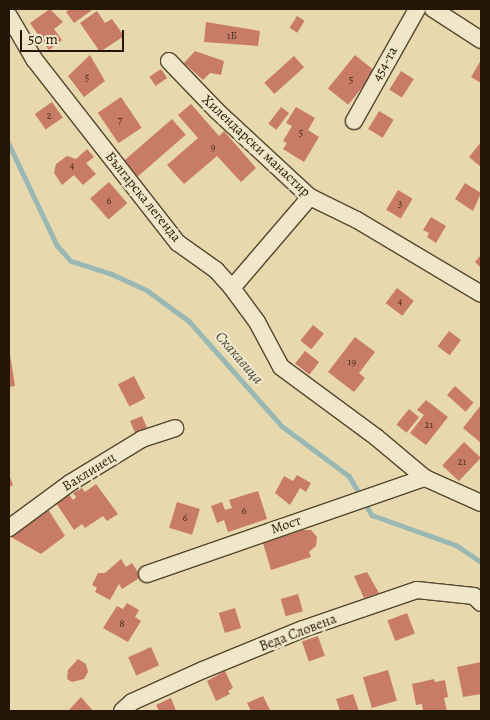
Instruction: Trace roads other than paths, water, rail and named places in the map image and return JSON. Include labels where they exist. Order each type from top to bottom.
[{"type":"street","name":"454-та","points":[[354,121],[417,9]]},
{"type":"street","points":[[433,9],[481,40]]},
{"type":"street","name":"Българска легенда","points":[[9,16],[34,59],[178,243],[216,270],[232,288],[257,322],[282,367],[370,433],[425,478],[481,503]]},
{"type":"street","name":"Хилендарски манастир","points":[[169,61],[217,111],[310,198],[357,220],[481,294]]},
{"type":"street","points":[[232,288],[310,198]]},
{"type":"street","name":"Ваклинец","points":[[9,528],[70,483],[126,449],[175,428]]},
{"type":"street","name":"Мост","points":[[147,574],[425,478]]},
{"type":"street","name":"Веда Словена","points":[[122,711],[132,702],[203,670],[303,629],[417,590],[474,596],[481,603]]},
{"type":"waterway","name":"Скакавица","points":[[9,144],[57,245],[71,261],[112,274],[148,291],[189,321],[282,426],[349,476],[361,496]]},
{"type":"waterway","name":"Скакавица","points":[[365,503],[372,515],[456,545],[481,562]]}]
